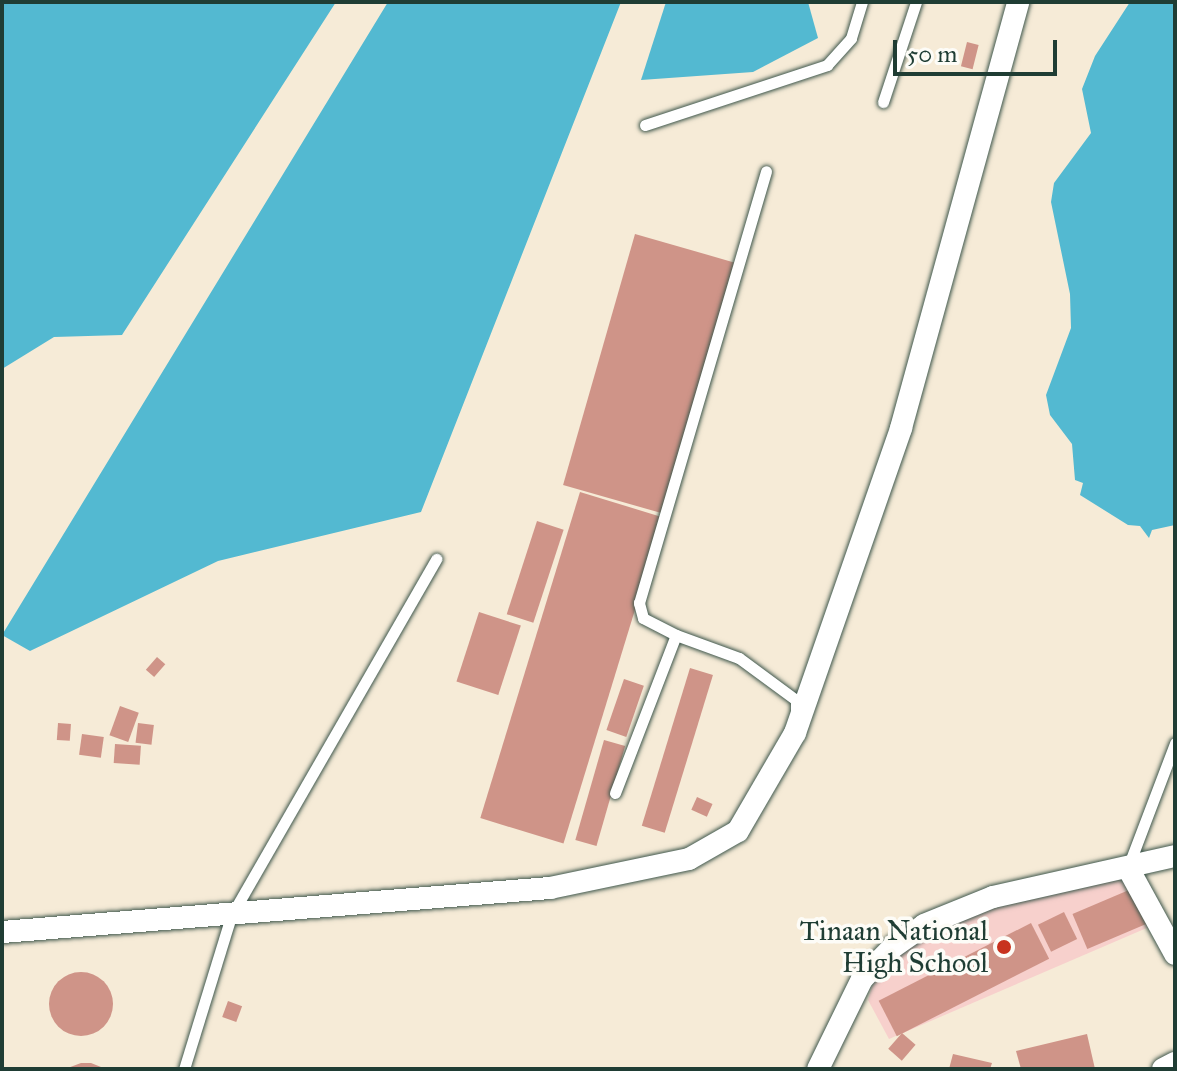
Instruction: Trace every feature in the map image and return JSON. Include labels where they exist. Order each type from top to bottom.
[{"type":"street","points":[[2,932],[550,888],[689,859],[738,831],[795,733],[901,428],[1018,2]]},
{"type":"street","points":[[818,1069],[862,979],[924,925],[993,897],[1175,856]]},
{"type":"street","points":[[1128,868],[1175,954]]},
{"type":"street","points":[[1163,1069],[1175,1063]]},
{"type":"lane","points":[[645,125],[827,65],[851,38],[862,2]]},
{"type":"lane","points":[[883,102],[916,2]]},
{"type":"lane","points":[[766,171],[639,603],[643,618],[676,635],[739,658],[796,700],[795,733]]},
{"type":"lane","points":[[184,1069],[231,916],[436,559]]},
{"type":"lane","points":[[615,793],[676,635]]},
{"type":"lane","points":[[1128,868],[1175,743]]},
{"type":"shaded area","name":"Tinaan National High School","points":[[1126,874],[1156,924],[889,1039],[868,1000],[874,980],[889,960],[969,913]]},
{"type":"water","points":[[2,2],[336,2],[122,335],[54,337],[2,369]]},
{"type":"water","points":[[388,2],[621,2],[421,512],[218,561],[30,651],[2,635]]},
{"type":"water","points":[[666,2],[808,2],[818,38],[753,72],[641,80]]},
{"type":"water","points":[[1130,2],[1175,2],[1175,525],[1152,530],[1149,538],[1140,526],[1128,525],[1080,495],[1083,483],[1075,480],[1072,444],[1050,415],[1046,395],[1071,328],[1070,294],[1051,202],[1054,183],[1091,133],[1082,89],[1095,56]]},
{"type":"building","points":[[967,42],[979,45],[973,69],[961,66]]},
{"type":"building","points":[[635,234],[734,262],[662,513],[563,485]]},
{"type":"building","points":[[580,492],[663,517],[563,844],[480,818]]},
{"type":"building","points":[[537,521],[564,530],[533,623],[507,614]]},
{"type":"building","points":[[479,612],[521,626],[498,695],[456,681]]},
{"type":"building","points":[[157,657],[165,664],[154,677],[146,670]]},
{"type":"building","points":[[690,668],[713,675],[665,833],[642,826]]},
{"type":"building","points":[[624,679],[644,686],[626,737],[606,730]]},
{"type":"building","points":[[120,706],[139,713],[128,742],[109,735]]},
{"type":"building","points":[[58,723],[71,724],[70,741],[57,740]]},
{"type":"building","points":[[138,723],[154,725],[151,745],[136,743]]},
{"type":"building","points":[[82,734],[104,737],[101,758],[79,755]]},
{"type":"building","points":[[604,740],[625,746],[596,846],[575,840]]},
{"type":"building","points":[[115,744],[141,746],[140,765],[114,763]]},
{"type":"building","points":[[697,797],[713,804],[707,817],[691,810]]},
{"type":"building","points":[[1136,887],[1151,922],[1087,949],[1072,914]]},
{"type":"building","points":[[1064,912],[1077,939],[1051,952],[1038,925]]},
{"type":"building","points":[[1031,923],[1049,959],[897,1036],[879,1001]]},
{"type":"building","points":[[81,972],[93,974],[104,981],[111,992],[111,1016],[104,1027],[93,1034],[81,1036],[69,1034],[58,1027],[51,1016],[49,1004],[51,992],[58,981],[69,974]]},
{"type":"building","points":[[228,1001],[242,1006],[236,1022],[222,1017]]},
{"type":"building","points":[[902,1033],[916,1045],[902,1061],[888,1049]]},
{"type":"building","points":[[1087,1034],[1095,1069],[1021,1069],[1016,1051]]},
{"type":"building","points":[[953,1054],[992,1063],[990,1069],[949,1069]]},
{"type":"building","points":[[81,1063],[106,1069],[65,1069]]},
{"type":"place","name":"Tinaan National High School","points":[[1004,947]]}]
